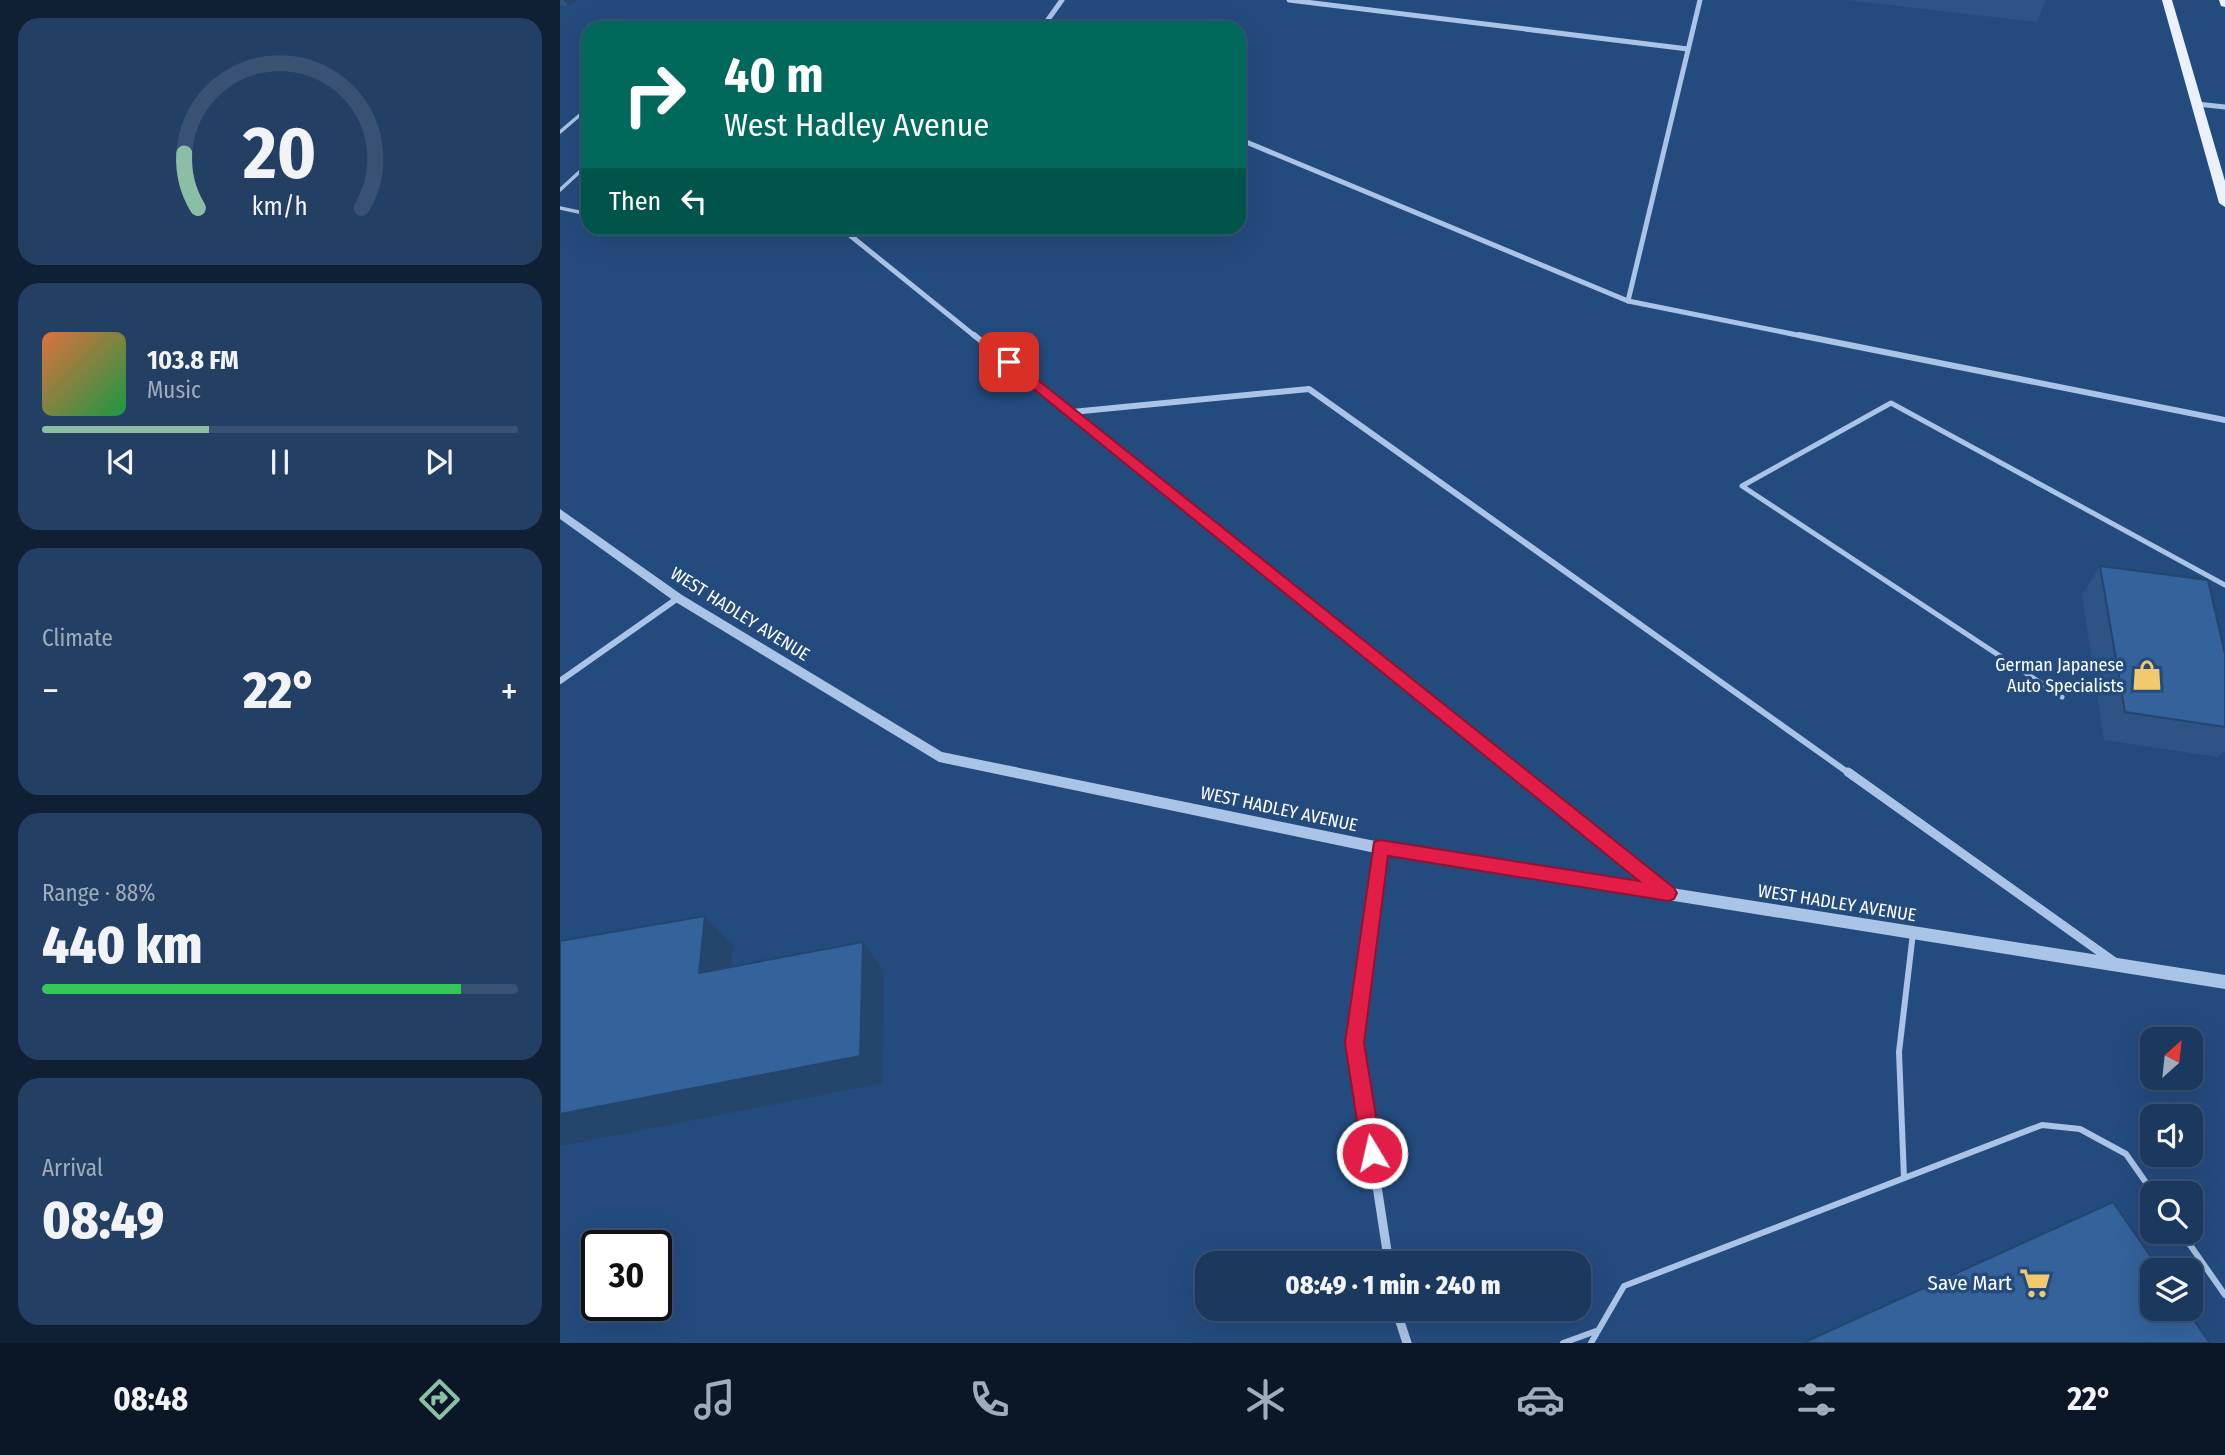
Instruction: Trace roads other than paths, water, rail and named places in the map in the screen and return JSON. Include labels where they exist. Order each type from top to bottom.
[{"type":"main road","points":[[2167,0],[2225,203]]},
{"type":"street","points":[[1047,21],[1062,0]]},
{"type":"street","points":[[1289,0],[1688,49]]},
{"type":"street","points":[[1628,301],[1700,0]]},
{"type":"street","points":[[2197,104],[2225,107]]},
{"type":"street","points":[[1246,142],[1628,301],[2225,420]]},
{"type":"street","points":[[850,235],[1668,893]]},
{"type":"street","points":[[1072,412],[1309,389],[2120,966]]},
{"type":"street","name":"WEST HADLEY AVENUE","points":[[560,513],[678,598],[939,757],[1380,848],[2225,982]]},
{"type":"street","points":[[560,681],[678,598]]},
{"type":"street","points":[[1380,848],[1355,1043],[1387,1251]]},
{"type":"street","points":[[1400,1321],[1407,1343]]},
{"type":"lane","points":[[560,132],[581,114]]},
{"type":"lane","points":[[560,190],[581,170]]},
{"type":"lane","points":[[560,208],[581,212]]},
{"type":"lane","points":[[2063,697],[1742,486],[1891,403],[2225,585]]},
{"type":"lane","points":[[1904,1178],[1899,1052],[1913,933]]},
{"type":"lane","points":[[1591,1343],[1624,1286],[2042,1125],[2080,1129],[2126,1154],[2145,1181]]},
{"type":"lane","points":[[2189,1244],[2225,1295]]},
{"type":"lane","points":[[1563,1343],[1596,1331]]},
{"type":"place","name":"German Japanese Auto Specialists","points":[[2147,675]]},
{"type":"place","name":"Save Mart","points":[[2035,1283]]}]
